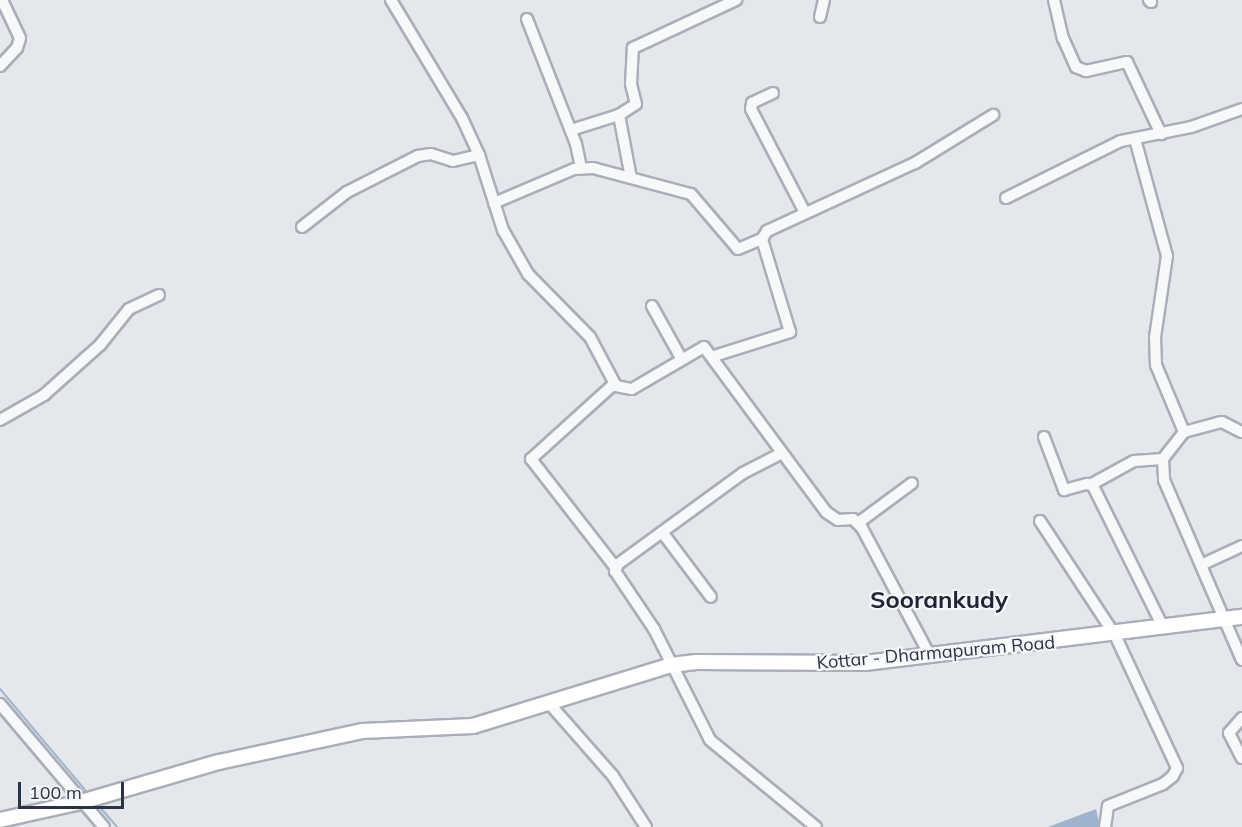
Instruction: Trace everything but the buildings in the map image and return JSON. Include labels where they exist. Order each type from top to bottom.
[{"type":"main road","name":"Kottar - Dharmapuram Road","points":[[0,820],[81,802],[219,762],[362,731],[473,726],[671,665],[696,662],[807,665],[930,656],[1115,635],[1162,625],[1242,617]]},
{"type":"street","points":[[0,66],[17,48],[20,38],[2,0]]},
{"type":"street","points":[[391,0],[462,118],[479,155],[503,230],[528,274],[590,337],[614,384],[632,389],[681,358],[704,348],[714,356],[780,454],[831,517],[858,523],[930,656]]},
{"type":"street","points":[[571,130],[620,115],[636,104],[631,84],[633,48],[736,0]]},
{"type":"street","points":[[820,17],[824,0]]},
{"type":"street","points":[[1054,0],[1063,38],[1076,67],[1086,71],[1127,62],[1161,134]]},
{"type":"street","points":[[527,19],[571,130],[581,168]]},
{"type":"street","points":[[773,93],[753,102],[751,109],[804,211]]},
{"type":"street","points":[[1006,198],[1059,169],[1135,139],[1161,134],[1242,109]]},
{"type":"street","points":[[620,115],[631,178]]},
{"type":"street","points":[[494,203],[581,168],[631,178],[695,197],[738,249],[762,239],[771,228],[804,211],[915,163],[993,115]]},
{"type":"street","points":[[1135,139],[1167,256],[1155,337],[1156,365],[1184,432]]},
{"type":"street","points":[[302,227],[347,192],[418,156],[431,154],[453,161],[479,155]]},
{"type":"street","points":[[714,356],[790,332],[762,239]]},
{"type":"street","points":[[0,420],[44,395],[100,345],[129,309],[159,294]]},
{"type":"street","points":[[652,306],[681,358]]},
{"type":"street","points":[[614,384],[531,459],[615,567],[616,574],[654,629],[710,740],[816,827]]},
{"type":"street","points":[[1242,432],[1222,422],[1184,432],[1163,459],[1162,468],[1169,494],[1203,564],[1242,660]]},
{"type":"street","points":[[1044,437],[1064,490],[1092,484],[1134,461],[1163,459]]},
{"type":"street","points":[[615,567],[743,473],[780,454]]},
{"type":"street","points":[[858,523],[912,483]]},
{"type":"street","points":[[1092,484],[1162,625]]},
{"type":"street","points":[[1040,521],[1115,635],[1177,768],[1173,776],[1163,784],[1108,806],[1105,827]]},
{"type":"street","points":[[662,532],[711,597]]},
{"type":"street","points":[[1203,564],[1242,546]]},
{"type":"street","points":[[548,702],[613,776],[646,827]]},
{"type":"street","points":[[0,704],[104,827]]},
{"type":"street","points":[[1242,718],[1229,733],[1242,758]]},
{"type":"water","points":[[1096,809],[1100,827],[1048,827]]},
{"type":"waterway","points":[[0,689],[86,791]]},
{"type":"waterway","points":[[98,805],[117,827]]},
{"type":"district","name":"Soorankudy","points":[[939,600]]}]
